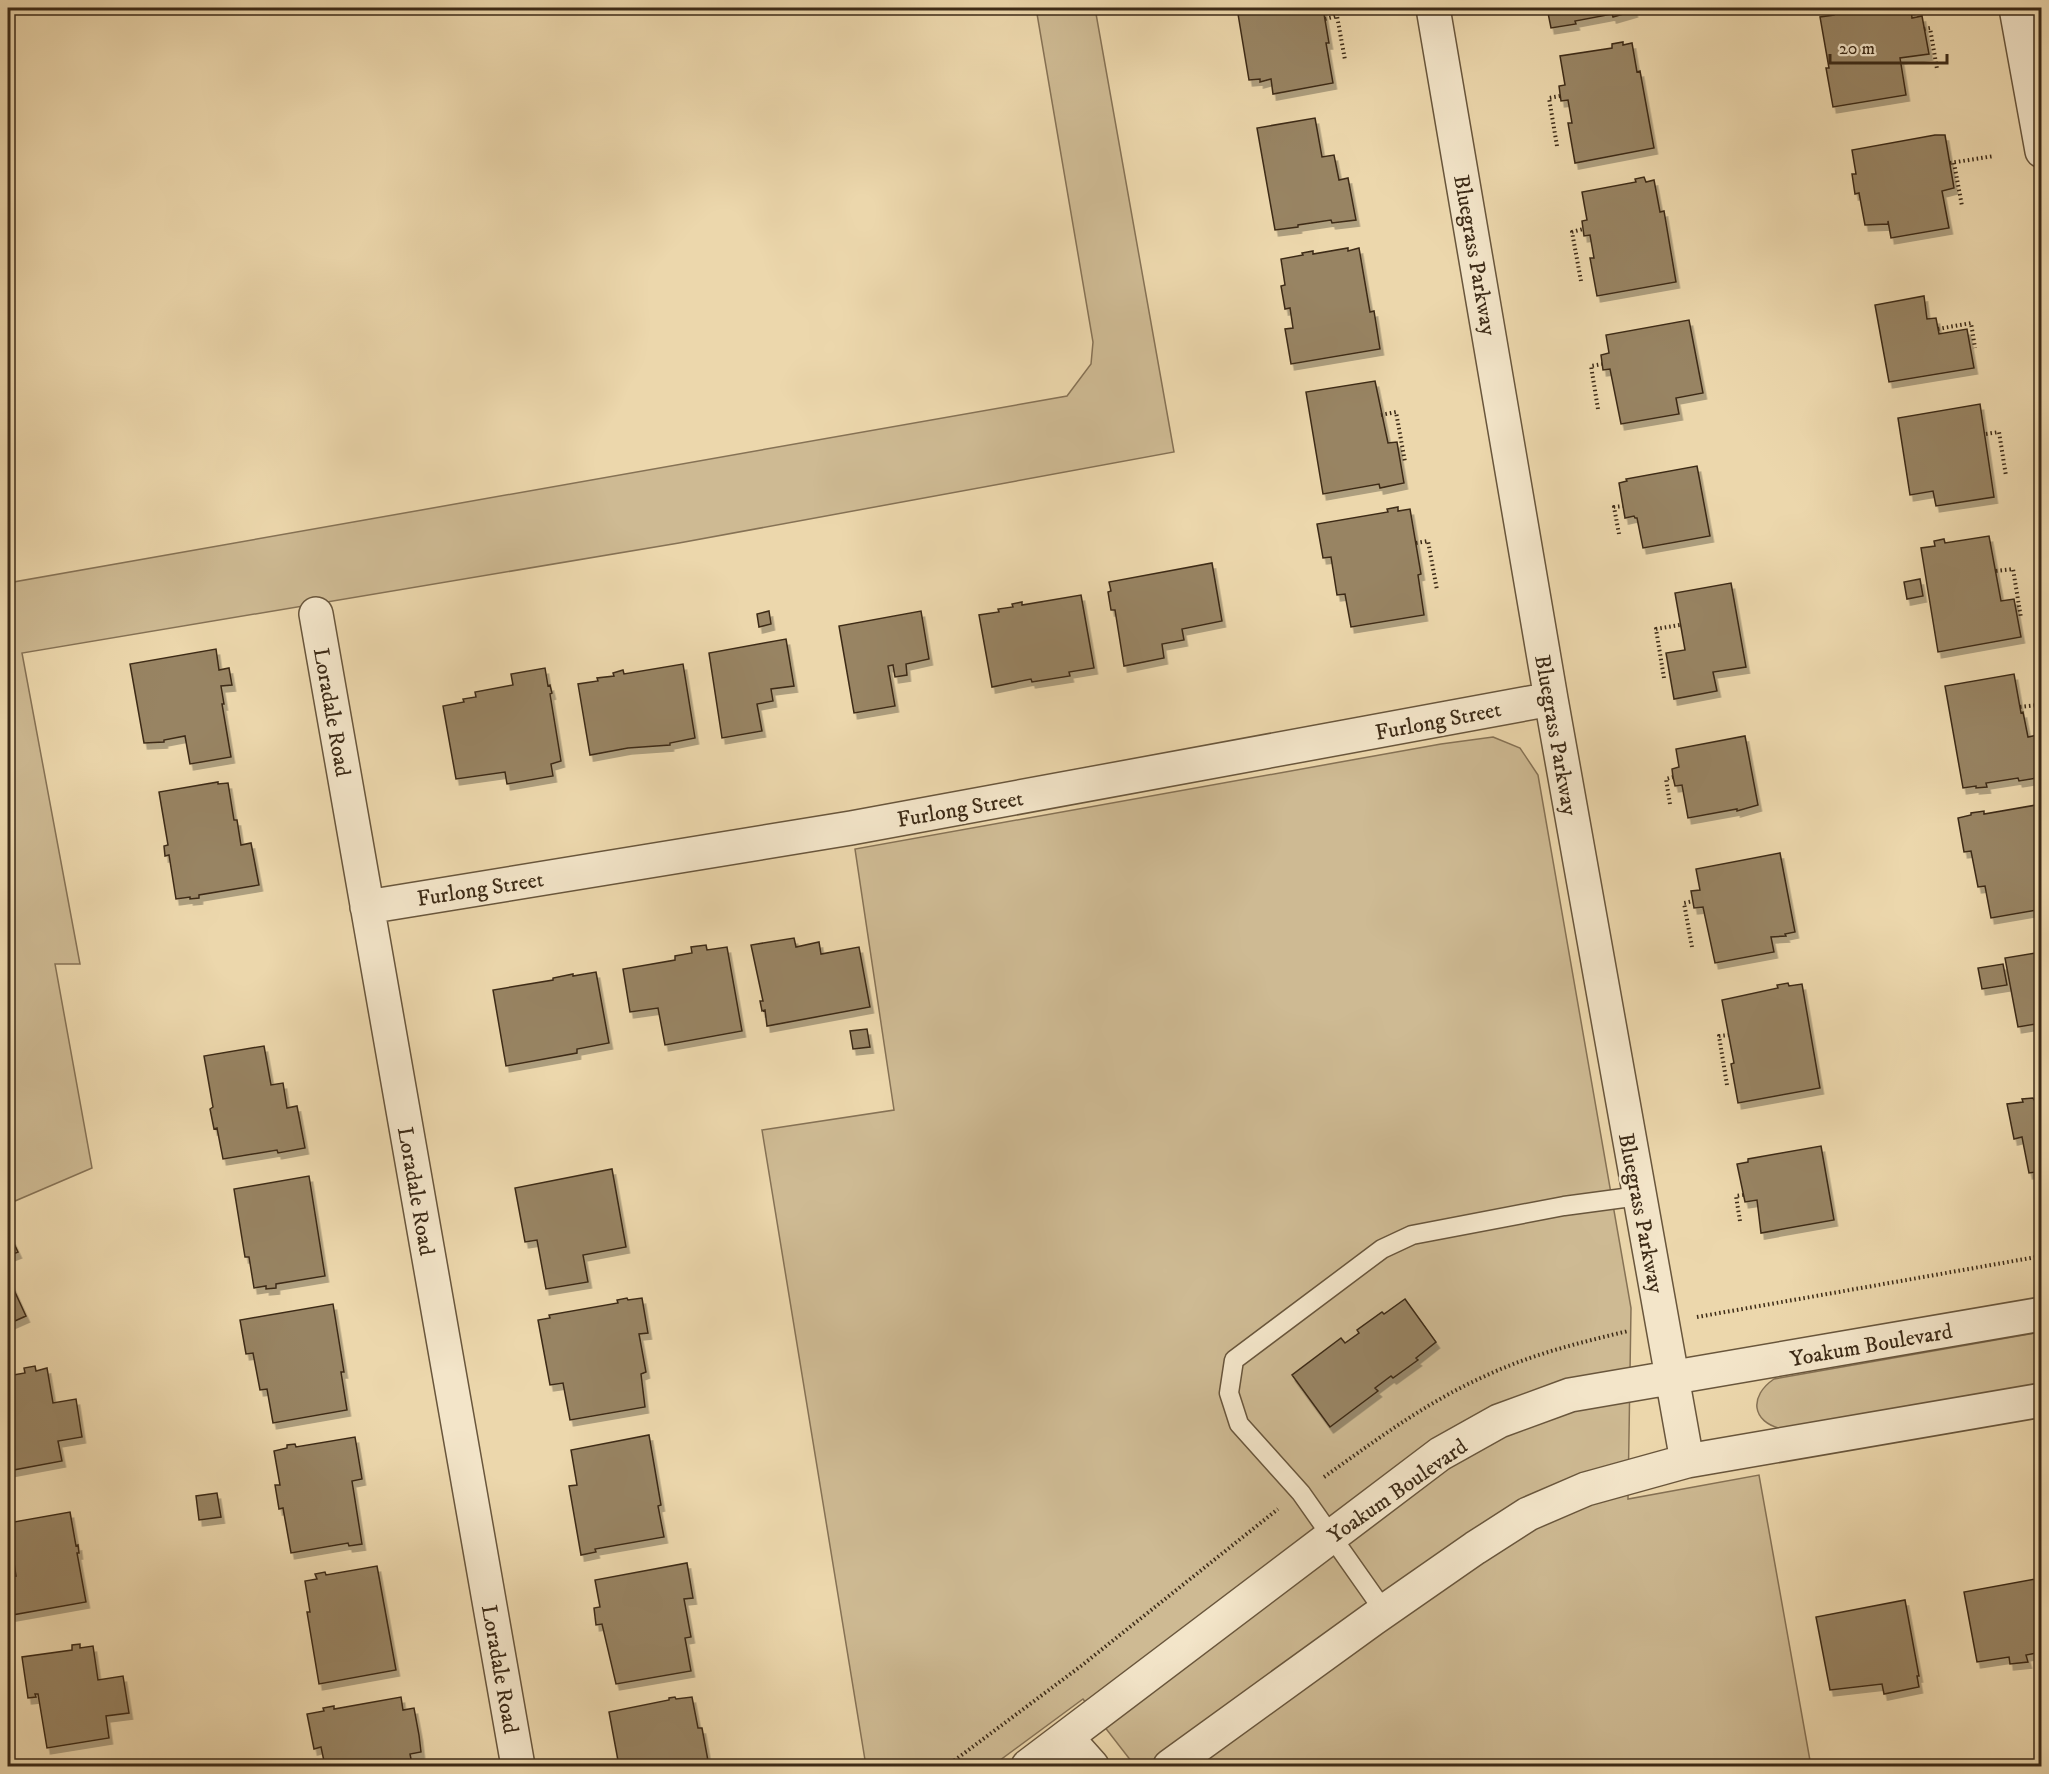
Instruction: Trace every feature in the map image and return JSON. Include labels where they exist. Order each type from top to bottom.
[{"type":"street","name":"Bluegrass Parkway","points":[[1433,8],[1551,699],[1687,1461]]},
{"type":"street","points":[[2016,8],[2042,151]]},
{"type":"street","name":"Loradale Road","points":[[316,615],[518,1767]]},
{"type":"street","name":"Furlong Street","points":[[367,907],[851,828],[1551,699]]},
{"type":"street","name":"Yoakum Boulevard","points":[[1028,1767],[1440,1454],[1499,1421],[1570,1395],[2042,1314]]},
{"type":"street","points":[[1170,1767],[1384,1611],[1475,1548],[1528,1514],[1586,1489],[1687,1461],[2042,1400]]},
{"type":"street","points":[[1067,1738],[1092,1767]]},
{"type":"lane","points":[[1384,1611],[1301,1493],[1239,1424],[1229,1393],[1234,1360],[1382,1248],[1412,1235],[1564,1206],[1639,1196]]},
{"type":"path","points":[[1325,18],[1337,16],[1345,60]]},
{"type":"path","points":[[1924,29],[1930,28],[1937,69]]},
{"type":"path","points":[[1557,147],[1549,98],[1560,96]]},
{"type":"path","points":[[1962,206],[1952,163],[1994,156]]},
{"type":"path","points":[[1581,281],[1572,232],[1583,229]]},
{"type":"path","points":[[1938,329],[1971,323],[1975,348]]},
{"type":"path","points":[[1598,409],[1590,366],[1602,364]]},
{"type":"path","points":[[1381,415],[1396,412],[1405,462]]},
{"type":"path","points":[[1986,434],[1998,432],[2006,476]]},
{"type":"path","points":[[1619,534],[1614,507],[1623,506]]},
{"type":"path","points":[[1416,543],[1428,541],[1437,591]]},
{"type":"path","points":[[1996,571],[2013,569],[2021,618]]},
{"type":"path","points":[[1664,678],[1656,629],[1680,625]]},
{"type":"path","points":[[2020,707],[2038,705],[2042,724]]},
{"type":"path","points":[[1670,804],[1666,779],[1673,777]]},
{"type":"path","points":[[1692,947],[1684,903],[1693,901]]},
{"type":"path","points":[[1727,1085],[1719,1036],[1729,1035]]},
{"type":"path","points":[[1740,1221],[1736,1196],[1743,1195]]},
{"type":"path","points":[[1694,1317],[2042,1256]]},
{"type":"path","points":[[947,1767],[1081,1666],[1286,1502]]},
{"type":"shaded area","points":[[1036,8],[1095,8],[1174,452],[679,543],[22,653],[80,964],[55,964],[92,1168],[8,1204],[8,583],[1067,396],[1091,364],[1093,342]]},
{"type":"shaded area","points":[[1493,737],[1520,748],[1538,775],[1631,1308],[1628,1499],[1759,1475],[1811,1766],[1135,1766],[1083,1699],[992,1766],[866,1766],[762,1130],[894,1110],[855,849],[1441,744]]},
{"type":"shaded area","points":[[2041,1332],[2041,1385],[1782,1429],[1764,1421],[1757,1408],[1760,1393],[1774,1379]]},
{"type":"building","points":[[1237,8],[1323,8],[1333,83],[1273,94],[1271,79],[1260,82],[1260,79],[1249,80]]},
{"type":"building","points":[[1547,8],[1633,8],[1634,11],[1613,17],[1612,14],[1575,21],[1576,24],[1551,28]]},
{"type":"building","points":[[1877,8],[1911,8],[1912,18],[1922,16],[1929,54],[1900,58],[1906,95],[1833,107],[1820,17],[1834,15],[1834,12],[1844,11],[1844,13]]},
{"type":"building","points":[[1623,42],[1623,45],[1632,43],[1637,72],[1640,71],[1654,148],[1575,163],[1568,123],[1572,123],[1568,100],[1561,101],[1559,86],[1565,85],[1560,56],[1612,48],[1612,44]]},
{"type":"building","points":[[1315,118],[1322,157],[1334,155],[1339,180],[1348,178],[1356,220],[1332,223],[1331,220],[1275,230],[1257,128]]},
{"type":"building","points":[[1945,135],[1954,188],[1942,191],[1949,228],[1891,238],[1888,221],[1888,224],[1865,225],[1859,193],[1855,194],[1852,174],[1856,174],[1852,150]]},
{"type":"building","points":[[1644,177],[1646,182],[1654,180],[1660,212],[1664,211],[1676,282],[1597,296],[1590,258],[1594,258],[1590,235],[1584,236],[1582,221],[1587,220],[1582,192],[1636,182],[1635,179]]},
{"type":"building","points":[[1348,248],[1348,251],[1359,248],[1370,312],[1374,311],[1380,349],[1291,364],[1285,329],[1293,328],[1290,308],[1285,309],[1281,286],[1285,285],[1281,259],[1313,251],[1313,254]]},
{"type":"building","points":[[1924,296],[1927,319],[1936,318],[1939,334],[1967,329],[1974,368],[1889,382],[1875,305]]},
{"type":"building","points":[[1689,320],[1703,393],[1676,398],[1679,414],[1621,424],[1610,369],[1603,370],[1601,355],[1609,353],[1606,335]]},
{"type":"building","points":[[1375,381],[1388,443],[1397,442],[1404,483],[1380,488],[1379,484],[1323,494],[1306,392]]},
{"type":"building","points":[[1980,404],[1994,497],[1936,506],[1933,491],[1910,495],[1898,418]]},
{"type":"building","points":[[1697,466],[1710,536],[1643,548],[1637,518],[1634,516],[1625,518],[1619,483],[1627,481],[1626,479]]},
{"type":"building","points":[[1398,507],[1398,511],[1410,509],[1421,574],[1418,575],[1424,615],[1351,627],[1345,594],[1337,595],[1331,557],[1323,558],[1317,524],[1388,512],[1387,509]]},
{"type":"building","points":[[1989,536],[2001,601],[2014,599],[2021,637],[1938,652],[1921,548],[1935,546],[1934,541],[1944,539],[1945,543]]},
{"type":"building","points":[[1212,563],[1222,621],[1182,629],[1184,640],[1162,644],[1164,658],[1124,666],[1115,610],[1111,610],[1109,582]]},
{"type":"building","points":[[1920,579],[1923,596],[1907,599],[1904,582]]},
{"type":"building","points":[[1731,583],[1746,667],[1713,672],[1717,691],[1674,699],[1666,653],[1685,650],[1675,593]]},
{"type":"building","points":[[1081,595],[1094,668],[1069,672],[1070,676],[1032,682],[1031,679],[992,687],[979,615],[999,612],[998,609],[1013,607],[1012,604],[1022,602],[1022,605]]},
{"type":"building","points":[[769,611],[771,624],[759,627],[757,614]]},
{"type":"building","points":[[921,611],[929,659],[906,664],[907,675],[895,677],[893,665],[888,666],[895,706],[854,713],[839,626]]},
{"type":"building","points":[[786,639],[794,686],[771,689],[773,701],[757,704],[762,731],[722,738],[709,653]]},
{"type":"building","points":[[216,649],[219,670],[229,668],[232,685],[221,686],[231,757],[190,764],[185,736],[164,740],[164,742],[144,743],[130,664]]},
{"type":"building","points":[[683,664],[695,738],[670,743],[670,745],[628,748],[590,755],[578,684],[598,681],[597,678],[614,676],[613,673],[623,670],[624,674]]},
{"type":"building","points":[[545,668],[548,686],[550,685],[552,693],[550,694],[561,761],[551,764],[553,776],[507,784],[505,772],[456,779],[443,706],[476,697],[475,692],[513,685],[511,674]]},
{"type":"building","points":[[2014,674],[2028,737],[2037,735],[2042,759],[2042,777],[1986,783],[1987,787],[1963,788],[1945,686]]},
{"type":"building","points":[[1745,736],[1758,805],[1737,811],[1737,809],[1688,818],[1682,785],[1675,786],[1673,777],[1672,769],[1679,767],[1676,749]]},
{"type":"building","points":[[218,782],[218,784],[228,783],[241,845],[251,843],[259,885],[199,895],[199,898],[176,899],[169,855],[165,856],[164,846],[168,845],[159,792]]},
{"type":"building","points":[[2042,804],[2042,909],[1991,918],[1985,886],[1978,887],[1971,851],[1964,852],[1958,818],[1971,815],[1971,813],[1984,811],[1984,814]]},
{"type":"building","points":[[1780,853],[1795,932],[1785,934],[1786,936],[1771,937],[1774,952],[1715,963],[1703,907],[1694,908],[1691,891],[1700,890],[1696,869]]},
{"type":"building","points":[[794,938],[796,947],[819,942],[821,954],[859,947],[870,1007],[767,1026],[765,1010],[762,1011],[760,1001],[763,1001],[751,945]]},
{"type":"building","points":[[706,945],[707,950],[727,947],[742,1031],[665,1045],[658,1008],[630,1012],[623,969],[675,960],[675,956],[692,953],[691,947]]},
{"type":"building","points":[[2042,952],[2042,1023],[2018,1027],[2005,958]]},
{"type":"building","points":[[2003,964],[2007,985],[1982,989],[1978,968]]},
{"type":"building","points":[[596,972],[609,1043],[577,1049],[577,1053],[506,1066],[493,990],[553,980],[553,978],[573,974],[573,976]]},
{"type":"building","points":[[1788,983],[1789,986],[1802,984],[1820,1088],[1738,1103],[1731,1064],[1734,1063],[1722,1000],[1778,988],[1777,985]]},
{"type":"building","points":[[867,1029],[870,1047],[853,1049],[850,1031]]},
{"type":"building","points":[[264,1046],[271,1085],[283,1083],[287,1108],[297,1106],[305,1148],[223,1159],[217,1128],[214,1129],[210,1109],[213,1107],[204,1056]]},
{"type":"building","points":[[2033,1098],[2034,1100],[2042,1098],[2042,1200],[2036,1172],[2029,1173],[2022,1137],[2014,1139],[2007,1104]]},
{"type":"building","points":[[1821,1146],[1834,1220],[1761,1233],[1757,1200],[1745,1202],[1737,1164],[1748,1162],[1748,1159]]},
{"type":"building","points":[[612,1169],[626,1247],[583,1255],[588,1282],[546,1289],[537,1240],[525,1242],[515,1188]]},
{"type":"building","points":[[309,1176],[325,1276],[276,1284],[276,1288],[266,1289],[266,1286],[254,1288],[249,1257],[245,1257],[234,1189]]},
{"type":"building","points":[[8,1231],[18,1252],[8,1256]]},
{"type":"building","points":[[8,1277],[26,1316],[8,1324]]},
{"type":"building","points":[[627,1298],[628,1300],[642,1298],[648,1333],[639,1334],[646,1372],[641,1374],[645,1407],[570,1420],[563,1383],[550,1385],[538,1320],[550,1318],[549,1315],[618,1303],[617,1300]]},
{"type":"building","points":[[1405,1299],[1436,1342],[1416,1358],[1418,1360],[1375,1388],[1378,1391],[1330,1427],[1292,1375],[1341,1338],[1345,1343],[1359,1333],[1357,1330]]},
{"type":"building","points":[[333,1304],[344,1372],[341,1372],[347,1410],[273,1423],[267,1389],[260,1390],[253,1353],[246,1354],[240,1320]]},
{"type":"building","points":[[35,1366],[36,1371],[47,1368],[53,1403],[76,1399],[82,1437],[58,1441],[62,1461],[8,1471],[8,1376],[25,1373],[24,1368]]},
{"type":"building","points":[[649,1435],[664,1537],[595,1549],[596,1552],[581,1555],[569,1486],[577,1485],[571,1450]]},
{"type":"building","points":[[355,1437],[362,1479],[352,1481],[362,1544],[349,1546],[348,1543],[291,1553],[283,1508],[279,1509],[275,1485],[280,1485],[274,1451],[287,1448],[287,1445],[295,1444],[296,1447]]},
{"type":"building","points":[[217,1493],[221,1517],[199,1520],[196,1496]]},
{"type":"building","points":[[70,1512],[76,1546],[78,1545],[79,1553],[77,1553],[86,1602],[12,1615],[8,1577],[16,1576],[8,1523]]},
{"type":"building","points":[[687,1563],[693,1598],[684,1599],[691,1637],[685,1638],[691,1671],[616,1684],[602,1624],[596,1625],[594,1608],[600,1607],[595,1580]]},
{"type":"building","points":[[377,1566],[396,1670],[319,1684],[307,1612],[310,1612],[305,1581],[317,1579],[315,1574],[325,1572],[326,1575]]},
{"type":"building","points":[[2036,1579],[2042,1609],[2042,1652],[2026,1655],[2028,1662],[2010,1664],[2009,1657],[1977,1662],[1964,1592]]},
{"type":"building","points":[[1905,1600],[1919,1687],[1884,1694],[1882,1684],[1830,1690],[1816,1617]]},
{"type":"building","points":[[80,1644],[80,1648],[93,1646],[98,1680],[123,1676],[129,1713],[106,1716],[109,1738],[47,1748],[38,1694],[35,1694],[36,1697],[28,1698],[22,1657],[72,1650],[72,1645]]},
{"type":"building","points":[[401,1697],[403,1710],[414,1708],[419,1735],[421,1752],[410,1754],[412,1764],[407,1766],[325,1766],[321,1747],[314,1749],[307,1714],[324,1711],[323,1708],[334,1706],[334,1709]]},
{"type":"building","points":[[675,1697],[676,1699],[692,1697],[698,1728],[702,1728],[709,1766],[619,1766],[609,1712]]}]
